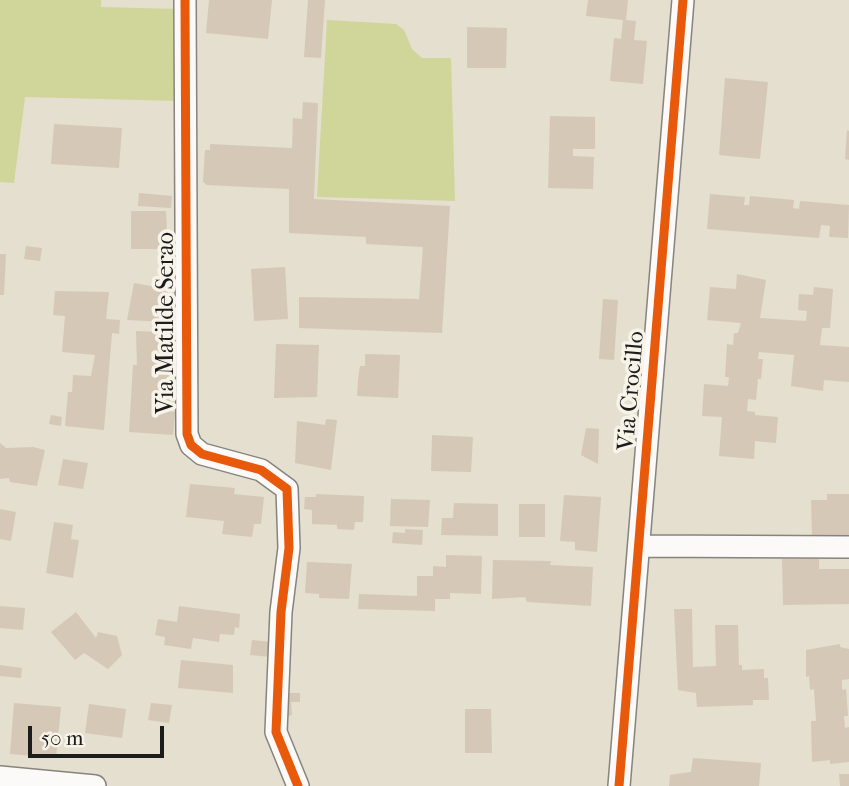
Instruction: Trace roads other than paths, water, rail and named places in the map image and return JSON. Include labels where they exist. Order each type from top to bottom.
[{"type":"street","name":"Via Matilde Serao","points":[[185,0],[187,434],[191,445],[202,454],[261,470],[287,489],[289,548],[281,612],[276,732],[298,786]]},
{"type":"street","name":"Via Crocillo","points":[[619,786],[683,0]]},
{"type":"street","points":[[639,546],[849,547]]},
{"type":"street","points":[[0,777],[95,786]]}]
